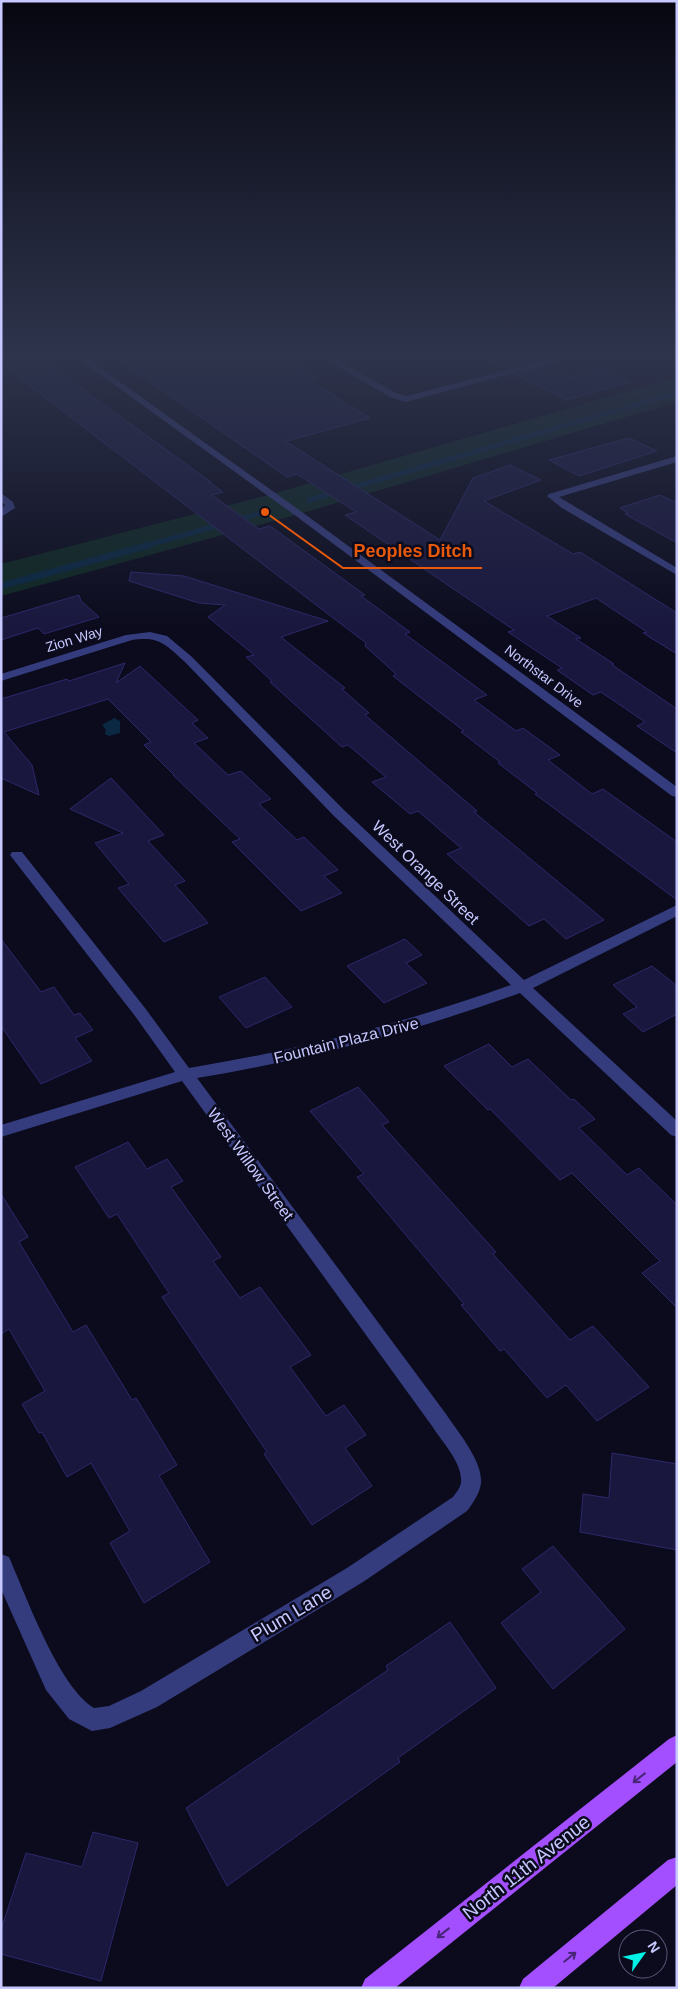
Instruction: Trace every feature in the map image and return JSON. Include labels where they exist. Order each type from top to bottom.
[{"type":"main road","name":"North 11th Avenue","points":[[374,1988],[677,1747]]},
{"type":"main road","points":[[532,1988],[677,1869]]},
{"type":"street","name":"Northstar Drive","points":[[202,445],[394,583],[677,792]]},
{"type":"street","points":[[677,459],[552,496],[565,506],[677,572]]},
{"type":"street","points":[[1,496],[10,504],[5,512]]},
{"type":"street","name":"Zion Way","points":[[1,678],[130,637],[156,634]]},
{"type":"street","name":"West Orange Street","points":[[156,634],[164,638],[188,659],[339,813],[677,1130]]},
{"type":"street","name":"West Willow Street","points":[[18,855],[140,1012],[438,1420],[469,1468],[472,1482]]},
{"type":"street","name":"Fountain Plaza Drive","points":[[1,1131],[186,1074],[260,1062],[364,1037],[452,1012],[523,987],[677,910]]},
{"type":"street","name":"Plum Lane","points":[[1,1564],[54,1682],[78,1711],[92,1720],[110,1717],[149,1699],[355,1575],[460,1504],[469,1492],[472,1482]]},
{"type":"green space","points":[[442,445],[532,445],[299,514],[1,596],[1,564],[272,494]]},
{"type":"water","points":[[114,718],[120,721],[120,733],[109,736],[105,734],[106,730],[102,725]]},
{"type":"building","points":[[107,445],[160,445],[223,492],[212,495],[259,529],[270,526],[365,595],[361,596],[410,632],[405,634],[487,695],[474,700],[516,731],[523,728],[560,755],[548,760],[592,794],[603,789],[677,842],[677,900],[535,794],[537,793],[461,732],[464,731],[393,676],[396,674],[365,646],[366,643]]},
{"type":"building","points":[[241,445],[291,445],[440,540],[473,478],[510,465],[541,480],[484,501],[573,554],[580,552],[677,613],[677,654],[643,633],[647,632],[596,598],[547,616],[581,638],[576,639],[614,664],[612,665],[677,709],[677,753],[637,726],[645,722],[601,692],[593,695],[557,670],[562,668],[508,632],[514,630],[345,515],[356,512],[297,474],[287,477]]},
{"type":"building","points":[[604,445],[644,445],[657,451],[579,476],[549,460]]},
{"type":"building","points":[[660,495],[677,503],[677,543],[625,514],[628,513],[620,508]]},
{"type":"building","points":[[131,572],[184,576],[328,621],[281,637],[345,688],[342,689],[369,713],[365,715],[477,811],[474,812],[604,920],[566,939],[544,919],[529,926],[447,854],[461,848],[418,811],[410,814],[372,782],[386,777],[348,745],[342,747],[270,682],[272,681],[246,657],[254,655],[208,617],[225,605],[199,603],[129,581]]},
{"type":"building","points":[[79,595],[81,601],[99,617],[44,634],[38,628],[1,640],[1,618]]},
{"type":"building","points":[[125,663],[116,683],[140,666],[198,720],[192,723],[208,738],[194,743],[228,775],[241,771],[271,799],[259,804],[297,840],[304,837],[338,870],[324,876],[342,893],[301,911],[232,842],[240,839],[144,745],[151,742],[108,699],[4,732],[32,765],[39,795],[1,778],[1,699],[67,679],[69,681]]},
{"type":"building","points":[[111,778],[164,835],[148,841],[185,881],[175,885],[208,923],[164,942],[118,888],[129,884],[95,843],[123,833],[70,809]]},
{"type":"building","points":[[1,939],[41,992],[54,987],[74,1015],[80,1013],[93,1030],[75,1038],[92,1061],[41,1084],[1,1026]]},
{"type":"building","points":[[405,939],[422,955],[406,963],[427,983],[384,1003],[347,966]]},
{"type":"building","points":[[652,966],[677,986],[677,1014],[643,1032],[623,1014],[637,1007],[613,985]]},
{"type":"building","points":[[265,977],[292,1007],[246,1028],[219,997]]},
{"type":"building","points":[[489,1044],[512,1067],[528,1059],[571,1100],[574,1099],[595,1119],[579,1128],[627,1175],[639,1168],[677,1205],[677,1308],[642,1273],[660,1261],[572,1173],[560,1180],[490,1109],[488,1110],[444,1066]]},
{"type":"building","points":[[358,1087],[389,1122],[382,1125],[496,1252],[493,1254],[570,1340],[593,1326],[649,1387],[597,1421],[566,1385],[547,1398],[504,1349],[500,1351],[461,1305],[464,1304],[357,1177],[364,1174],[310,1111]]},
{"type":"building","points":[[128,1142],[147,1169],[167,1159],[183,1181],[171,1187],[221,1257],[213,1261],[240,1298],[260,1287],[311,1355],[290,1367],[326,1416],[344,1405],[366,1435],[345,1448],[372,1486],[312,1525],[264,1454],[267,1452],[162,1297],[169,1293],[117,1214],[109,1218],[75,1167]]},
{"type":"building","points":[[1,1194],[28,1237],[19,1242],[73,1332],[86,1325],[132,1400],[136,1398],[177,1465],[159,1476],[210,1562],[144,1603],[110,1543],[130,1531],[91,1463],[67,1477],[42,1432],[39,1433],[22,1404],[45,1391],[9,1329],[1,1334]]},
{"type":"building","points":[[612,1453],[677,1464],[677,1550],[580,1532],[583,1494],[609,1498]]},
{"type":"building","points":[[553,1546],[625,1629],[553,1689],[501,1623],[541,1592],[522,1569]]},
{"type":"building","points":[[450,1622],[496,1688],[398,1758],[400,1762],[227,1886],[186,1808],[388,1670],[386,1666]]},
{"type":"building","points":[[93,1832],[138,1843],[101,1981],[1,1954],[1,1930],[26,1853],[82,1867]]},
{"type":"waterway","points":[[309,500],[499,445]]},
{"type":"waterway","points":[[145,546],[265,512]]},
{"type":"waterway","points":[[1,586],[149,545]]},
{"type":"place","name":"Peoples Ditch","points":[[265,512]]}]
